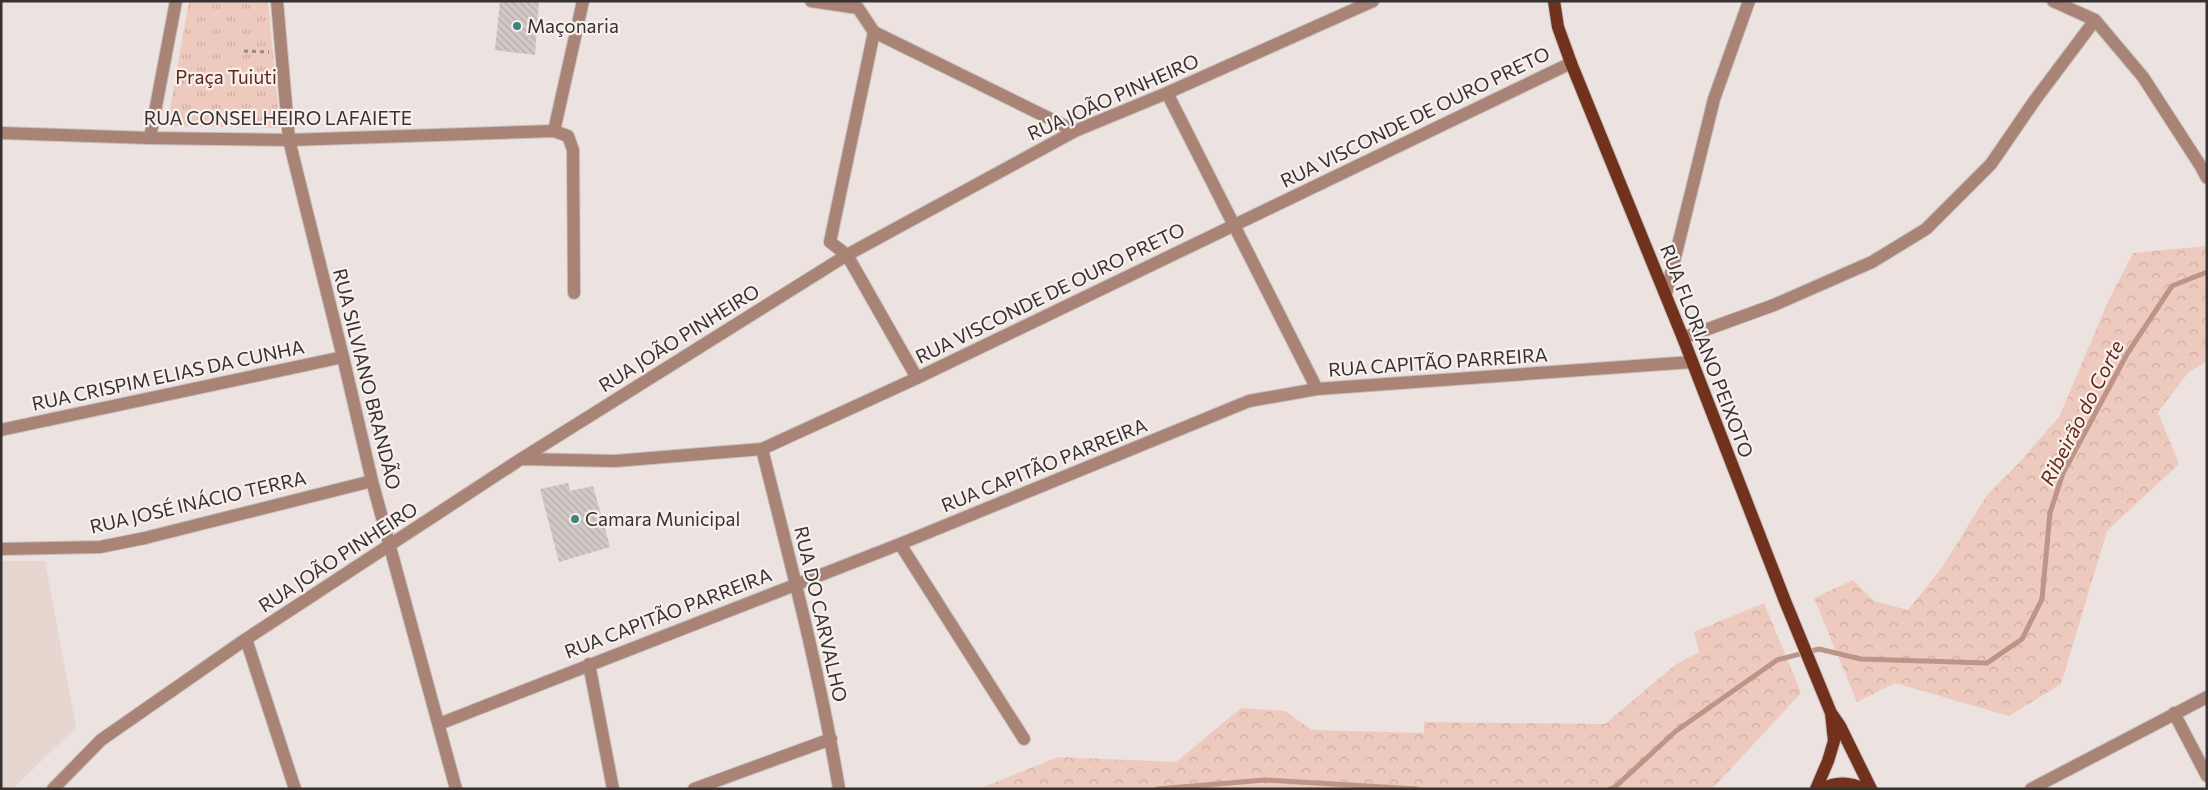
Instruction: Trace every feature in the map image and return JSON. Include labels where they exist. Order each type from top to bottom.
[{"type":"main road","name":"RUA FLORIANO PEIXOTO","points":[[1554,1],[1558,27],[1571,63],[1666,294],[1785,601],[1829,709],[1840,726],[1871,789]]},
{"type":"main road","name":"RUA FLORIANO PEIXOTO","points":[[1816,789],[1834,741],[1829,709]]},
{"type":"main road","points":[[1822,789],[1829,785],[1845,783],[1864,789]]},
{"type":"street","points":[[150,138],[176,1]]},
{"type":"street","name":"RUA SILVIANO BRANDÃO","points":[[277,1],[288,140],[343,356],[372,481],[456,789]]},
{"type":"street","points":[[574,293],[573,150],[568,136],[554,132],[583,1]]},
{"type":"street","points":[[811,1],[859,4],[874,32],[1074,131]]},
{"type":"street","name":"RUA JOÃO PINHEIRO","points":[[54,789],[102,740],[246,638],[521,459],[847,254],[1074,131],[1167,93],[1373,1]]},
{"type":"street","points":[[1547,1],[1558,27]]},
{"type":"street","points":[[1666,294],[1714,99],[1749,1]]},
{"type":"street","points":[[2053,1],[2095,20],[2142,77],[2207,178]]},
{"type":"street","points":[[1683,338],[1774,305],[1872,262],[1926,228],[1991,164],[2035,100],[2095,20]]},
{"type":"street","points":[[874,32],[830,242],[847,254],[918,378]]},
{"type":"street","name":"RUA VISCONDE DE OURO PRETO","points":[[521,459],[615,461],[762,449],[918,378],[1571,63]]},
{"type":"street","points":[[1167,93],[1317,389]]},
{"type":"street","name":"RUA CONSELHEIRO LAFAIETE","points":[[1,133],[288,140],[554,132]]},
{"type":"street","name":"RUA CRISPIM ELIAS DA CUNHA","points":[[1,430],[343,356]]},
{"type":"street","name":"RUA CAPITÃO PARREIRA","points":[[439,724],[900,544],[1250,401],[1317,389],[1692,362]]},
{"type":"street","name":"RUA DO CARVALHO","points":[[762,449],[796,584],[830,739],[838,789]]},
{"type":"street","name":"RUA JOSÉ INÁCIO TERRA","points":[[1,549],[100,547],[145,538],[372,481]]},
{"type":"street","points":[[900,544],[1024,739]]},
{"type":"street","points":[[246,638],[295,789]]},
{"type":"street","points":[[590,664],[613,789]]},
{"type":"street","points":[[2031,789],[2207,697]]},
{"type":"street","points":[[2174,713],[2207,776]]},
{"type":"street","points":[[694,789],[830,739]]},
{"type":"path","points":[[244,51],[269,52]]},
{"type":"shaded area","points":[[2207,272],[2172,287],[2129,355],[2065,474],[2051,514],[2044,599],[2024,640],[1988,665],[1860,660],[1819,650],[1777,660],[1819,649],[1861,659],[1987,663],[2022,639],[2042,599],[2050,513],[2063,473],[2127,354],[2172,286]]},
{"type":"shaded area","points":[[1,561],[45,561],[76,727],[13,789],[1,789]]},
{"type":"shaded area","points":[[1676,731],[1615,788],[1610,789],[1615,787]]},
{"type":"green space","name":"Praça Tuiuti","points":[[189,1],[268,1],[280,128],[167,126]]},
{"type":"green space","points":[[2207,246],[2207,361],[2188,373],[2158,412],[2179,464],[2107,531],[2061,684],[2009,716],[1895,683],[1857,702],[1814,598],[1853,580],[1874,601],[1908,610],[1943,566],[1987,495],[2017,465],[2059,417],[2107,304],[2133,253]]},
{"type":"green space","points":[[1764,603],[1801,693],[1712,789],[979,789],[1058,757],[1176,762],[1241,708],[1285,711],[1312,730],[1424,733],[1424,722],[1605,724],[1675,665],[1699,652],[1694,632]]},
{"type":"building","name":"Maçonaria","points":[[500,1],[539,1],[535,55],[495,50]]},
{"type":"building","name":"Camara Municipal","points":[[568,483],[570,491],[593,486],[610,547],[559,562],[540,489]]},
{"type":"waterway","name":"Ribeirão do Corte","points":[[1610,789],[1615,787],[1676,731],[1777,660],[1819,649],[1861,659],[1987,663],[2022,639],[2042,599],[2050,513],[2063,473],[2127,354],[2172,286],[2207,272]]},
{"type":"waterway","name":"Ribeirão do Corte","points":[[1157,789],[1265,780],[1417,789]]},
{"type":"place","name":"Maçonaria","points":[[517,26]]},
{"type":"place","name":"Camara Municipal","points":[[575,519]]}]
